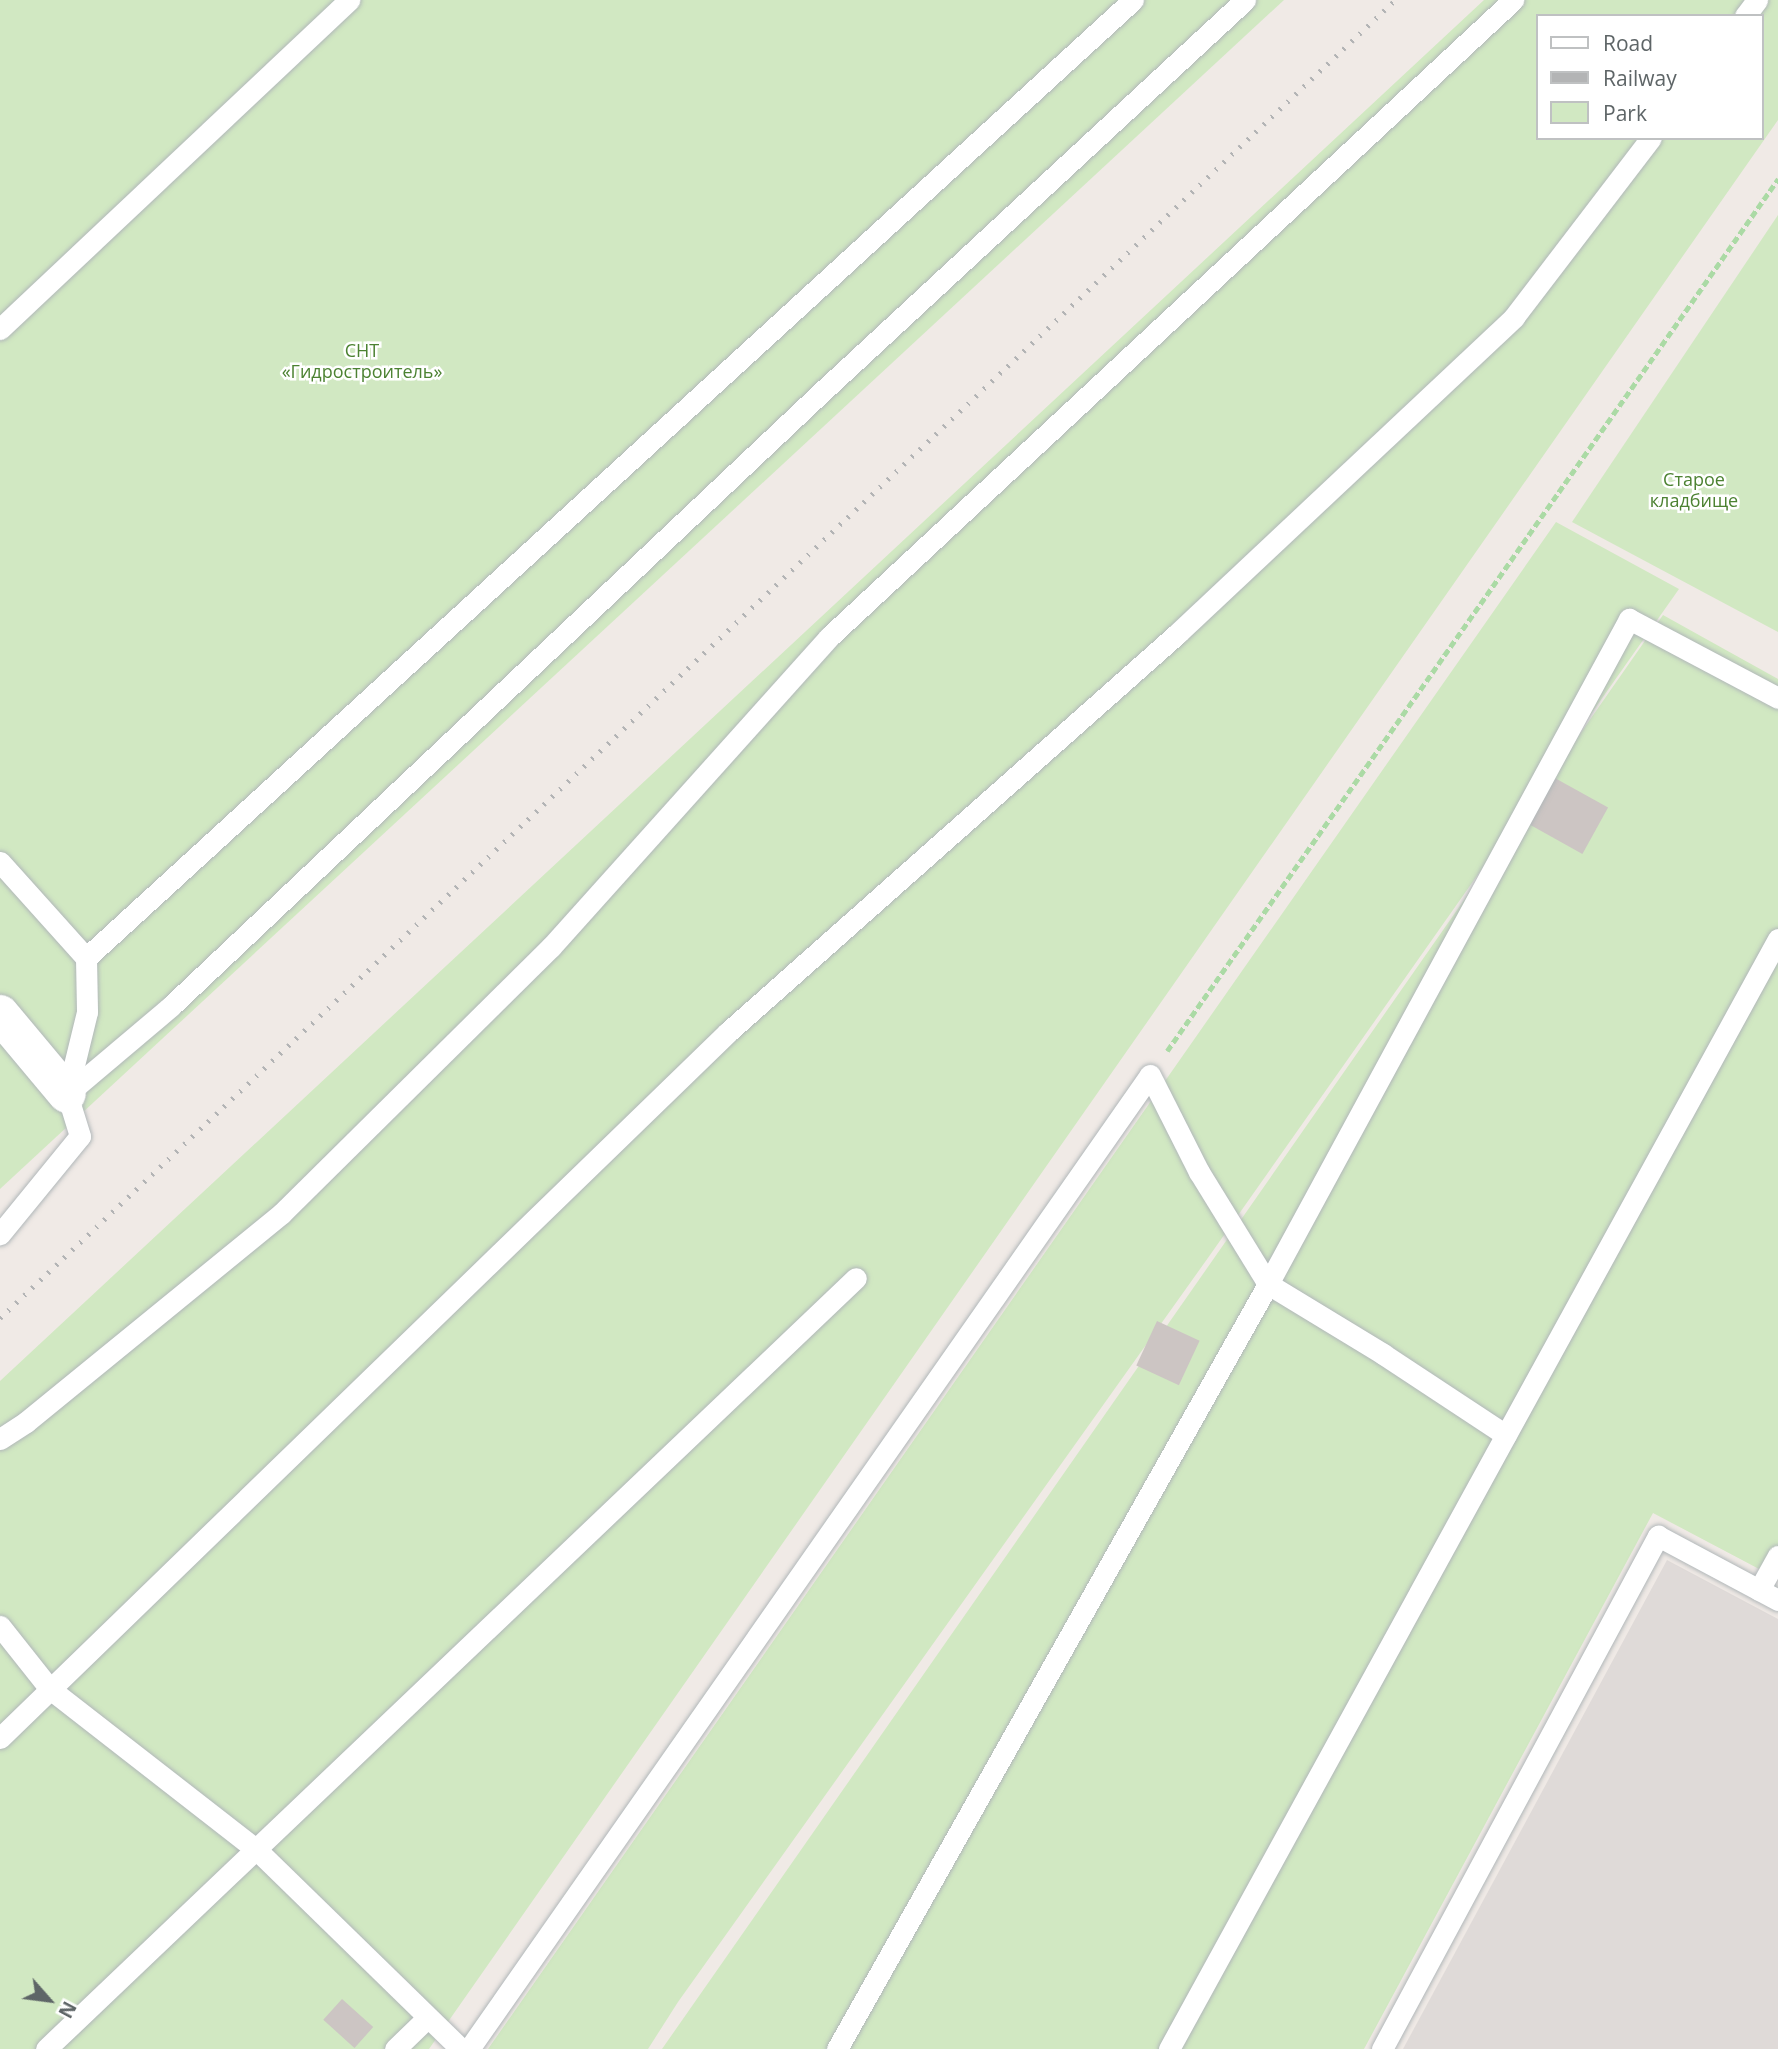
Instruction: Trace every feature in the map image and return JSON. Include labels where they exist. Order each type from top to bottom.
[{"type":"street","points":[[0,1014],[67,1094]]},
{"type":"lane","points":[[0,329],[349,0]]},
{"type":"lane","points":[[86,958],[1133,0]]},
{"type":"lane","points":[[67,1094],[172,1006],[826,388],[1245,0]]},
{"type":"lane","points":[[0,1439],[26,1422],[282,1213],[551,947],[829,637],[1513,0]]},
{"type":"lane","points":[[0,1738],[728,1032],[1178,633],[1514,317],[1649,140]]},
{"type":"lane","points":[[837,2049],[1268,1284],[1629,619],[1778,698]]},
{"type":"lane","points":[[0,862],[86,958],[87,1012],[67,1094],[80,1136],[0,1234]]},
{"type":"lane","points":[[1169,2049],[1778,939]]},
{"type":"lane","points":[[470,2049],[1150,1075],[1199,1172],[1268,1284],[1383,1354],[1506,1436]]},
{"type":"lane","points":[[46,2049],[856,1278]]},
{"type":"lane","points":[[1382,2049],[1658,1536],[1769,1595],[1778,1556]]},
{"type":"lane","points":[[0,1626],[50,1689],[257,1850],[461,2049]]},
{"type":"lane","points":[[395,2049],[427,2018]]},
{"type":"path","points":[[1150,1075],[1778,179]]},
{"type":"shaded area","points":[[1667,1560],[1778,1619],[1778,2049],[1403,2049]]},
{"type":"green space","name":"СНТ «Гидростроитель»","points":[[0,0],[1284,0],[0,1189]]},
{"type":"green space","points":[[1484,0],[1778,0],[1778,120],[429,2049],[0,2049],[0,1381]]},
{"type":"green space","name":"Старое кладбище","points":[[1778,215],[1778,632],[1572,522]]},
{"type":"green space","points":[[1556,522],[1679,589],[1210,1255],[678,2002],[648,2049],[488,2049]]},
{"type":"green space","points":[[1663,615],[1778,679],[1778,1579],[1653,1513],[1364,2049],[662,2049]]},
{"type":"building","points":[[1553,777],[1608,808],[1582,854],[1527,823]]},
{"type":"building","points":[[1157,1321],[1200,1341],[1179,1385],[1136,1365]]},
{"type":"building","points":[[342,1999],[373,2027],[354,2048],[323,2020]]},
{"type":"railway","points":[[0,1318],[1395,0]]}]
